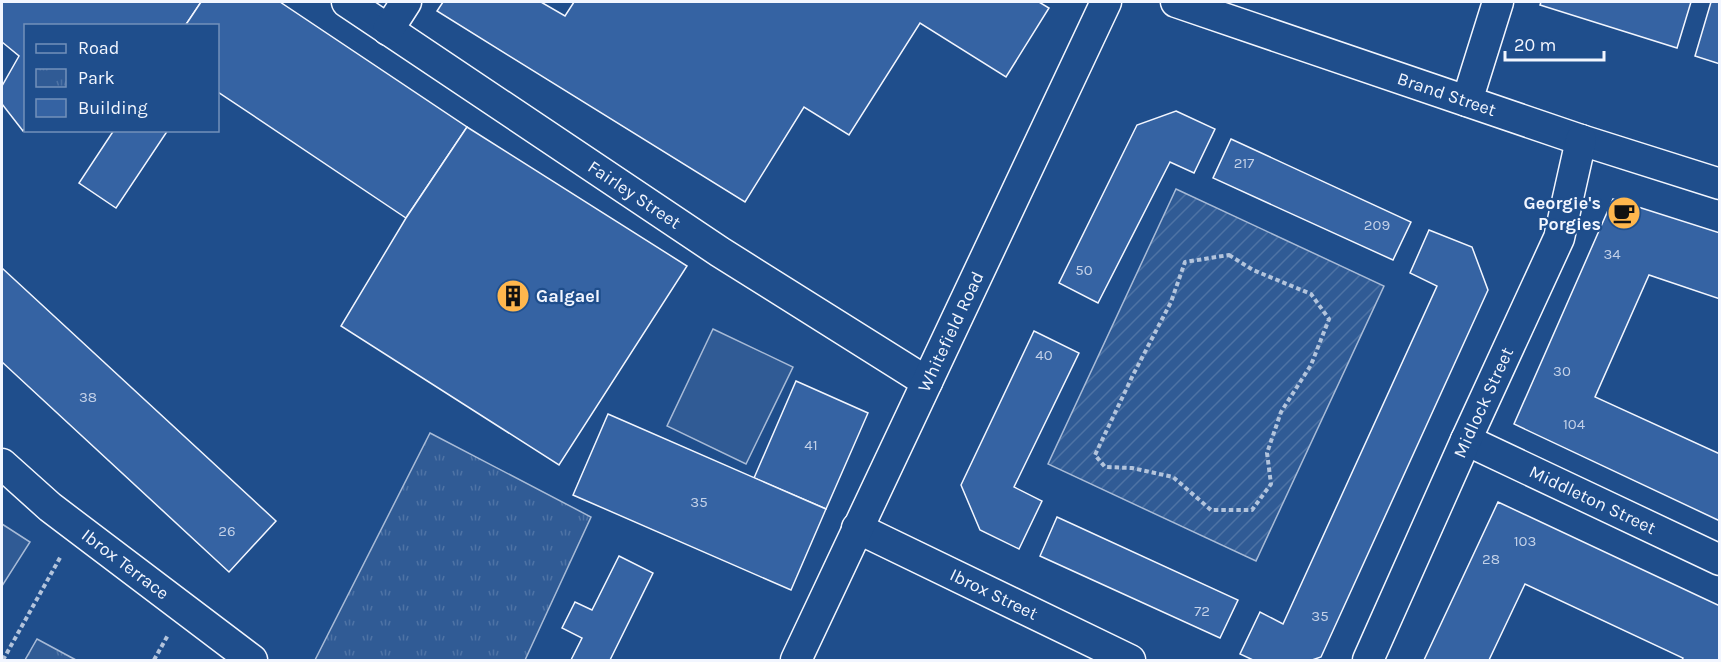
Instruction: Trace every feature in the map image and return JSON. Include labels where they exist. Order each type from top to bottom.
[{"type":"street","name":"Fairley Street","points":[[347,2],[720,252],[927,382]]},
{"type":"street","points":[[388,30],[406,2]]},
{"type":"street","name":"Whitefield Road","points":[[796,660],[1106,2]]},
{"type":"street","name":"Brand Street","points":[[1176,2],[1581,140],[1719,184]]},
{"type":"street","points":[[1467,100],[1498,2]]},
{"type":"street","name":"Midlock Street","points":[[1368,660],[1559,238],[1581,140]]},
{"type":"street","name":"Middleton Street","points":[[1466,440],[1719,560]]},
{"type":"street","name":"Ibrox Terrace","points":[[2,464],[50,507],[252,660]]},
{"type":"street","name":"Ibrox Street","points":[[857,528],[1130,660]]},
{"type":"path","points":[[1229,255],[1253,270],[1311,294],[1329,319],[1311,365],[1281,412],[1268,453],[1271,484],[1252,510],[1211,510],[1173,477],[1132,468],[1105,467],[1095,455],[1171,302],[1185,262],[1229,255]]},
{"type":"path","points":[[3,660],[77,528]]},
{"type":"shaded area","points":[[713,329],[793,367],[746,464],[667,426]]},
{"type":"shaded area","points":[[2,524],[30,542],[2,586]]},
{"type":"green space","points":[[1176,189],[1384,286],[1256,561],[1048,464]]},
{"type":"green space","points":[[430,433],[591,517],[525,660],[315,660]]},
{"type":"green space","points":[[37,639],[76,660],[25,660]]},
{"type":"building","points":[[2,2],[201,2],[186,24],[24,24],[23,131],[2,104],[2,86],[19,56],[2,42]]},
{"type":"building","points":[[201,2],[280,2],[467,127],[406,218],[219,93],[219,24],[186,24]]},
{"type":"building","points":[[443,2],[541,2],[565,16],[574,2],[1039,2],[1049,8],[1006,77],[920,23],[849,135],[804,107],[745,202],[437,11]]},
{"type":"building","points":[[1541,2],[1691,2],[1677,48],[1540,5]]},
{"type":"building","points":[[1711,2],[1720,2],[1720,64],[1695,56]]},
{"type":"building","points":[[1176,111],[1215,129],[1194,173],[1170,162],[1098,303],[1059,283],[1137,125]]},
{"type":"building","name":"Galgael","points":[[467,127],[687,266],[559,465],[341,326],[406,218]]},
{"type":"building","points":[[113,132],[167,132],[116,208],[79,183]]},
{"type":"building","points":[[1231,139],[1411,222],[1393,260],[1213,178]]},
{"type":"building","points":[[1613,199],[1720,233],[1720,299],[1649,275],[1595,397],[1720,454],[1720,521],[1514,424]]},
{"type":"building","points":[[1429,230],[1472,247],[1488,290],[1321,657],[1312,660],[1253,660],[1240,654],[1260,612],[1283,624],[1437,286],[1410,273]]},
{"type":"building","points":[[2,268],[276,521],[229,572],[2,362]]},
{"type":"building","points":[[1034,331],[1079,353],[1014,487],[1042,501],[1019,549],[980,530],[961,485]]},
{"type":"building","points":[[796,381],[868,413],[826,509],[754,478]]},
{"type":"building","points":[[608,414],[826,509],[791,590],[573,495]]},
{"type":"building","points":[[1498,502],[1720,606],[1720,660],[1682,660],[1683,658],[1525,584],[1489,660],[1424,660]]},
{"type":"building","points":[[1057,517],[1238,600],[1220,638],[1040,556]]},
{"type":"building","points":[[619,556],[653,573],[610,660],[571,660],[582,638],[562,628],[575,602],[592,610]]},
{"type":"place","name":"Georgie's Porgies","points":[[1624,213]]},
{"type":"place","name":"Galgael","points":[[513,296]]}]
